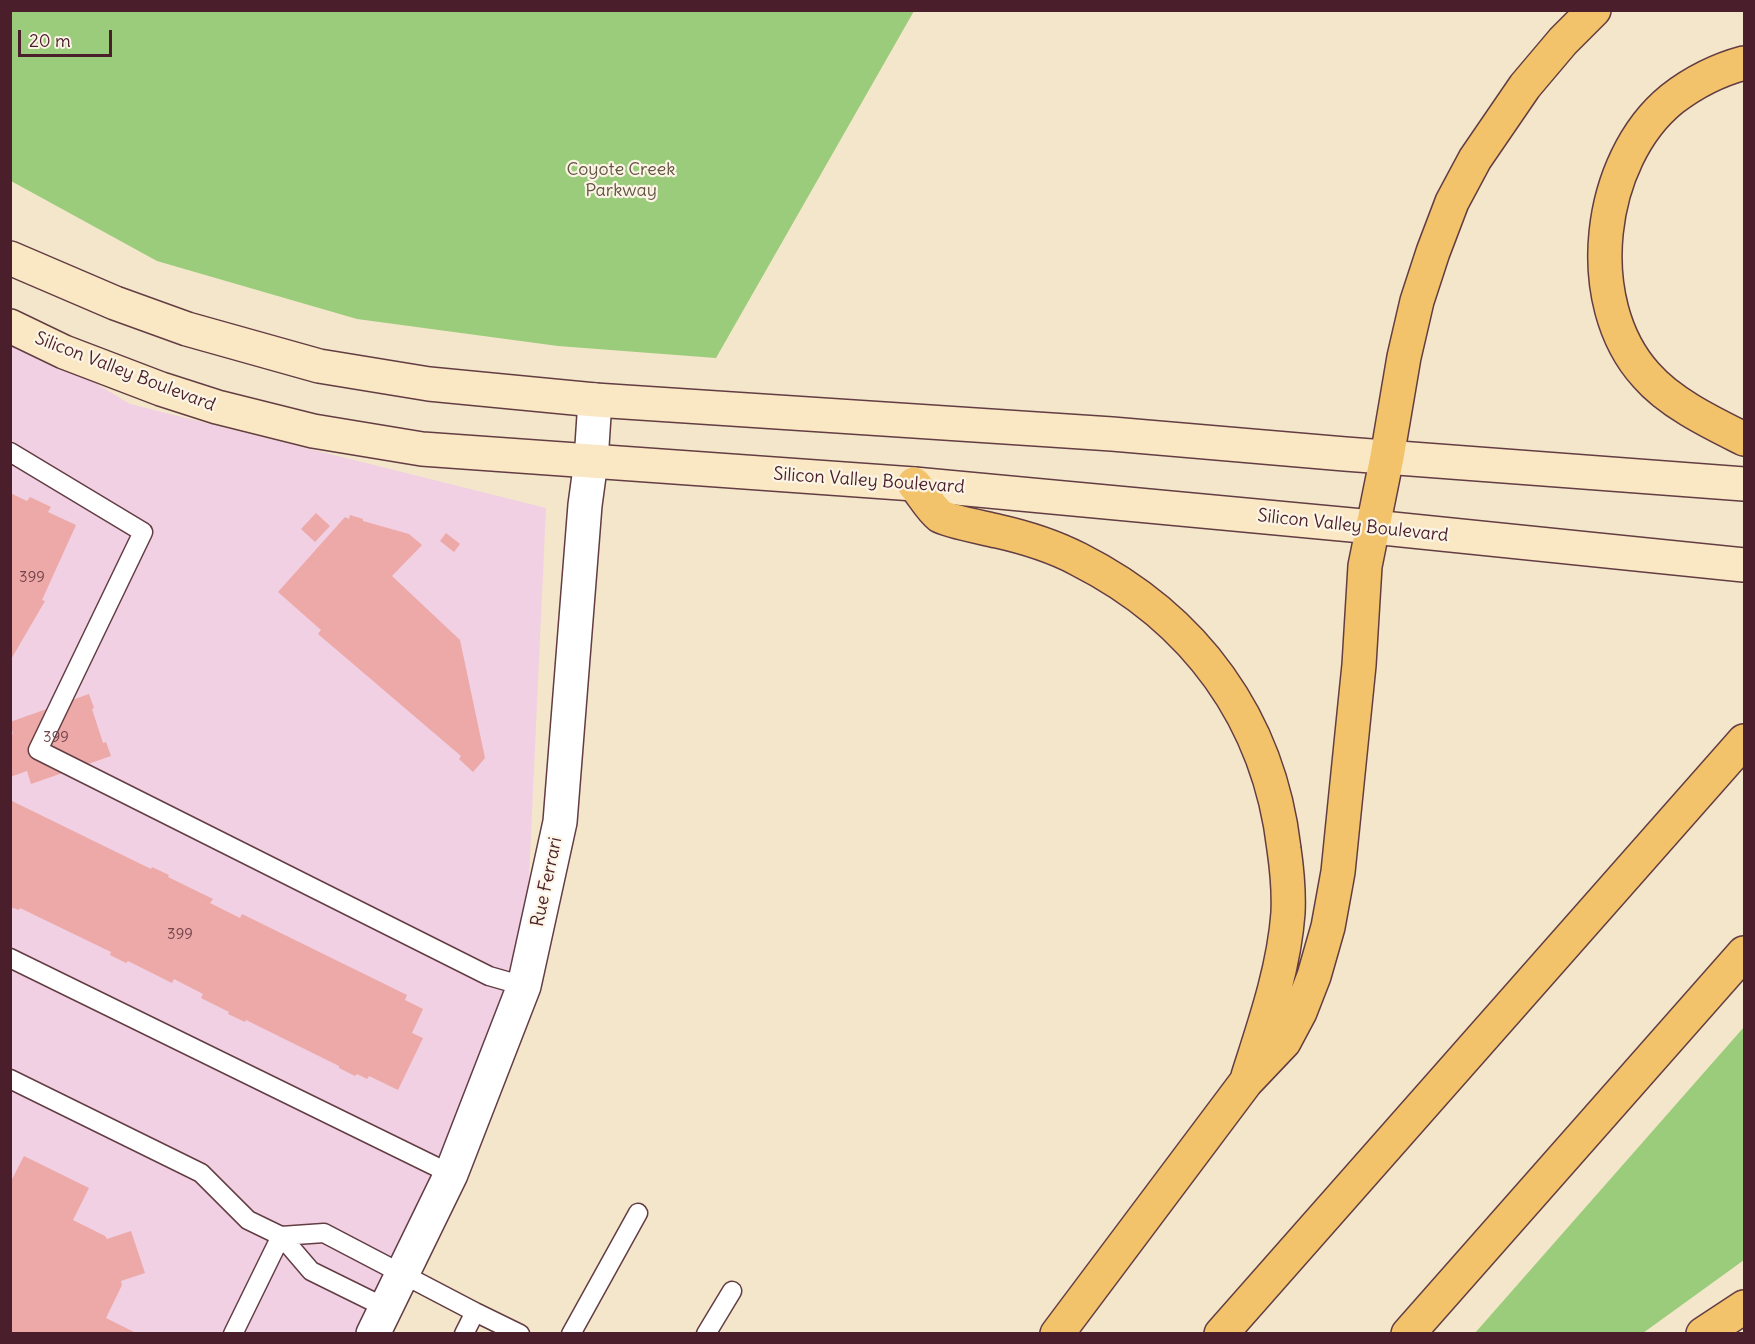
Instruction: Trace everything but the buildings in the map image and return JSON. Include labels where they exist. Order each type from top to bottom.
[{"type":"highway","points":[[1057,1334],[1246,1082],[1284,1042],[1300,1012],[1314,976],[1328,927],[1338,872],[1359,665],[1365,567],[1388,457],[1404,357],[1417,301],[1452,202],[1475,159],[1525,86],[1563,41],[1594,10]]},
{"type":"highway","points":[[1744,63],[1698,81],[1671,100],[1645,131],[1620,175],[1611,206],[1606,237],[1605,265],[1609,301],[1620,333],[1646,376],[1707,421],[1744,439]]},
{"type":"highway","points":[[914,484],[941,516],[1044,545],[1079,559],[1134,592],[1185,634],[1212,665],[1231,694],[1266,765],[1282,831],[1287,870],[1288,912],[1282,951],[1264,1026],[1246,1082]]},
{"type":"highway","points":[[1221,1334],[1744,741]]},
{"type":"highway","points":[[1408,1334],[1744,953]]},
{"type":"highway","points":[[1703,1334],[1744,1307]]},
{"type":"main road","points":[[10,258],[115,303],[187,329],[319,366],[429,384],[595,400],[1112,434],[1744,484]]},
{"type":"main road","name":"Silicon Valley Boulevard","points":[[10,326],[64,352],[161,389],[217,407],[313,431],[422,449],[914,484],[1744,565]]},
{"type":"street","name":"Rue Ferrari","points":[[379,1321],[451,1174],[524,986],[560,822],[595,400]]},
{"type":"lane","points":[[10,452],[143,532],[38,750],[489,976],[524,986]]},
{"type":"lane","points":[[10,958],[451,1174]]},
{"type":"lane","points":[[10,1080],[201,1173],[248,1220],[281,1236],[311,1271],[379,1321]]},
{"type":"lane","points":[[572,1334],[638,1213]]},
{"type":"lane","points":[[281,1236],[324,1233],[520,1334]]},
{"type":"lane","points":[[233,1334],[281,1236]]},
{"type":"lane","points":[[706,1334],[732,1291]]},
{"type":"lane","points":[[464,1334],[475,1312]]},
{"type":"shaded area","points":[[10,331],[130,404],[546,508],[524,986],[373,1333],[11,1333]]},
{"type":"green space","name":"Coyote Creek Parkway","points":[[11,10],[914,11],[716,358],[558,346],[357,319],[157,261],[11,181]]},
{"type":"green space","points":[[1744,1027],[1744,1260],[1643,1333],[1475,1333]]}]
